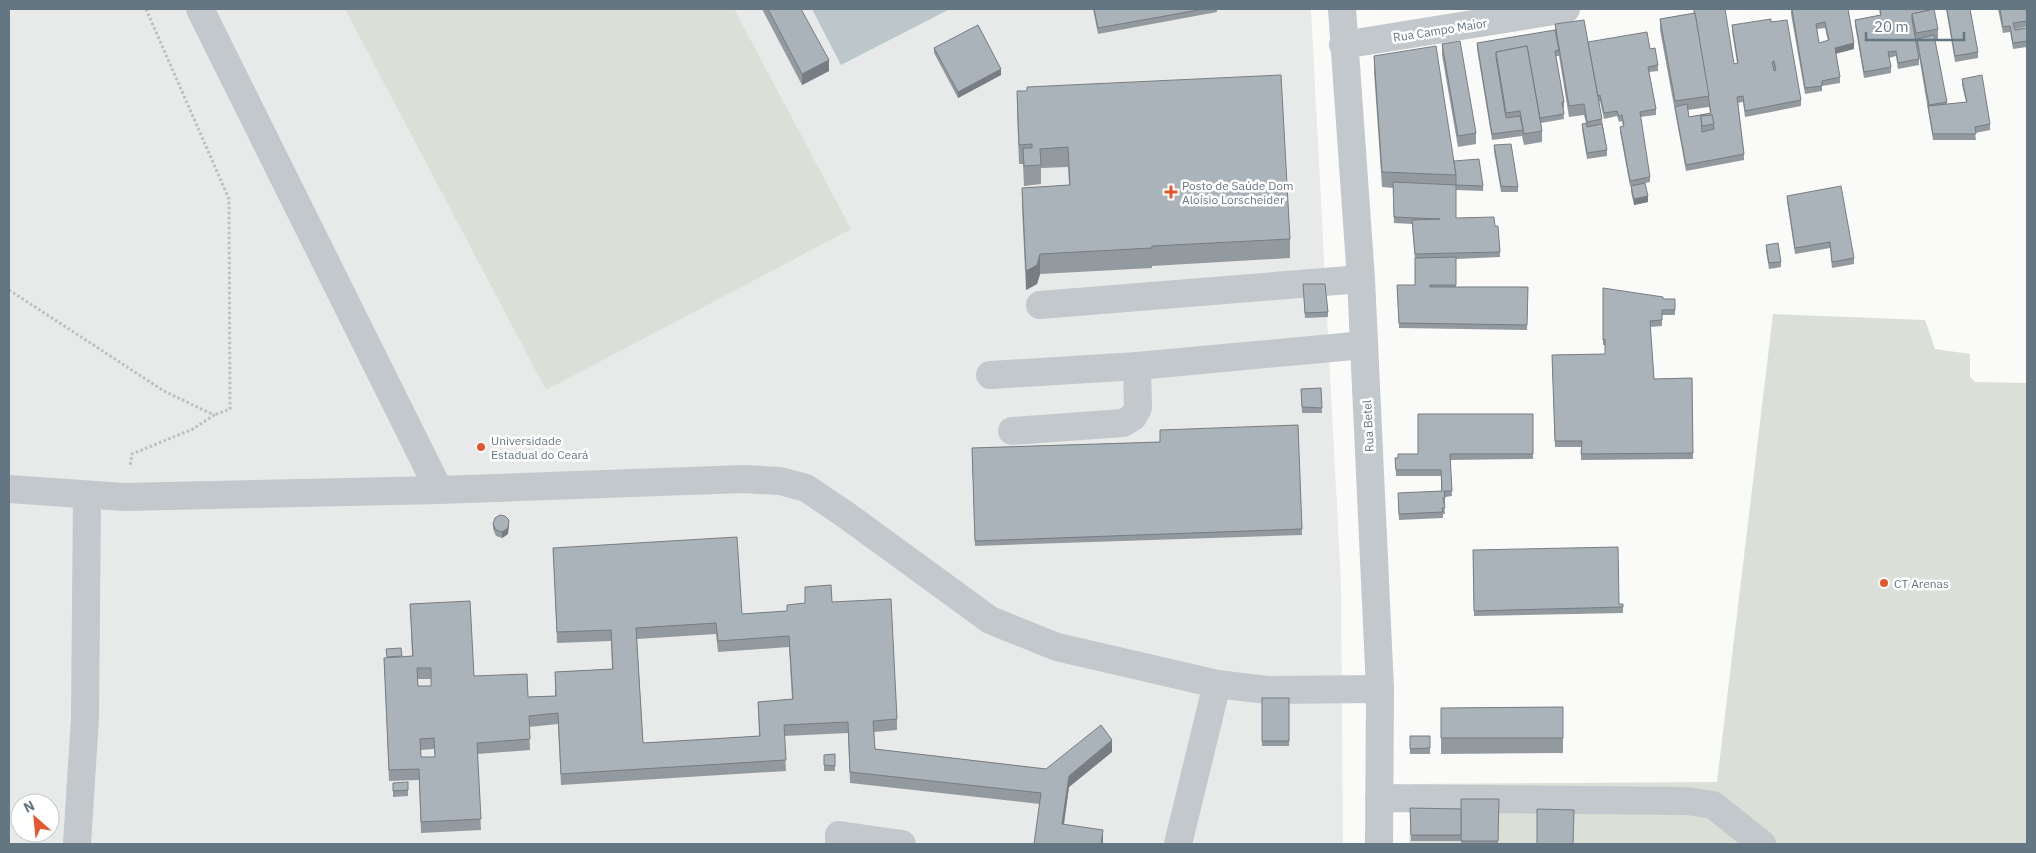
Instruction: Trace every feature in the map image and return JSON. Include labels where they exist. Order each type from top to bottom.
[{"type":"street","points":[[200,9],[439,490]]},
{"type":"street","name":"Rua Betel","points":[[1342,9],[1361,279],[1380,689],[1379,844]]},
{"type":"street","name":"Rua Campo Maior","points":[[1344,45],[1566,9]]},
{"type":"street","points":[[1040,305],[1361,279]]},
{"type":"street","points":[[990,376],[1137,366],[1364,345]]},
{"type":"street","points":[[1012,431],[1123,423],[1133,417],[1138,408],[1137,366]]},
{"type":"street","points":[[9,489],[124,496],[439,490],[744,479],[780,481],[806,488],[990,620],[1057,647],[1217,684],[1267,690],[1380,689]]},
{"type":"street","points":[[77,844],[85,718],[87,495]]},
{"type":"street","points":[[1178,844],[1217,684]]},
{"type":"street","points":[[1379,798],[1687,801],[1713,805],[1762,844]]},
{"type":"street","points":[[839,844],[839,835],[902,844]]},
{"type":"path","points":[[124,496],[132,454],[193,428],[230,408],[229,199],[146,9]]},
{"type":"path","points":[[9,290],[164,391],[214,416]]},
{"type":"shaded area","name":"Universidade Estadual do Ceará","points":[[9,9],[1311,9],[1341,584],[1343,844],[9,844]]},
{"type":"shaded area","points":[[345,9],[734,9],[851,229],[546,390]]},
{"type":"shaded area","points":[[812,9],[947,9],[948,10],[841,65]]},
{"type":"shaded area","name":"CT Arenas","points":[[1773,314],[1925,320],[1935,349],[1970,354],[1970,377],[1975,382],[2027,383],[2027,844],[1409,844],[1412,784],[1717,782]]},
{"type":"building","points":[[768,9],[801,9],[829,60],[802,74]]},
{"type":"building","points":[[1094,9],[1204,9],[1098,28]]},
{"type":"building","points":[[1694,9],[1725,9],[1734,64],[1738,63],[1732,25],[1771,19],[1771,22],[1787,20],[1801,100],[1745,111],[1743,96],[1737,97],[1744,154],[1686,165],[1675,107],[1687,104],[1689,117],[1711,113]],"holes":[[[1774,61],[1776,70],[1774,71],[1772,62]],[[1712,115],[1714,129],[1702,132],[1701,116]]]},
{"type":"building","points":[[1792,9],[1848,9],[1854,43],[1835,48],[1840,77],[1822,81],[1822,86],[1805,88]],"holes":[[[1825,22],[1829,40],[1819,43],[1816,24]]]},
{"type":"building","points":[[1880,9],[1930,10],[1912,14],[1919,59],[1898,63],[1896,51],[1888,52],[1891,67],[1864,72],[1855,20],[1881,15]]},
{"type":"building","points":[[1934,9],[1938,29],[1916,33],[1912,14]]},
{"type":"building","points":[[1947,9],[1970,9],[1978,52],[1955,56]]},
{"type":"building","points":[[2000,9],[2027,9],[2027,21],[2013,23],[2015,30],[2027,28],[2027,41],[2013,43],[2010,26],[2003,27]]},
{"type":"building","points":[[1695,13],[1709,96],[1675,101],[1660,19]]},
{"type":"building","points":[[1584,20],[1602,119],[1587,122],[1584,104],[1569,106],[1555,24]]},
{"type":"building","points":[[978,25],[1001,69],[958,92],[934,48]]},
{"type":"building","points":[[1555,30],[1559,50],[1555,51],[1564,102],[1562,102],[1564,114],[1540,118],[1527,46],[1496,52],[1506,118],[1520,116],[1523,130],[1492,134],[1477,43]]},
{"type":"building","points":[[1647,32],[1650,49],[1655,48],[1658,65],[1648,67],[1656,109],[1640,112],[1650,177],[1630,181],[1620,127],[1624,126],[1622,115],[1619,116],[1617,111],[1604,113],[1600,95],[1598,96],[1588,42]]},
{"type":"building","points":[[1934,35],[1947,102],[1929,105],[1917,39]]},
{"type":"building","points":[[1460,41],[1476,133],[1458,136],[1442,44]]},
{"type":"building","points":[[1436,46],[1456,175],[1382,172],[1374,56]]},
{"type":"building","points":[[1527,46],[1542,131],[1524,134],[1520,111],[1506,113],[1496,52]]},
{"type":"building","points":[[1281,75],[1290,239],[1040,254],[1037,265],[1026,271],[1022,188],[1070,185],[1068,147],[1040,149],[1041,165],[1024,166],[1023,148],[1032,148],[1032,144],[1019,145],[1017,91],[1027,91],[1027,87]]},
{"type":"building","points":[[1982,75],[1990,124],[1975,127],[1976,134],[1933,134],[1928,106],[1967,102],[1962,79]]},
{"type":"building","points":[[1712,115],[1714,124],[1702,126],[1701,116]]},
{"type":"building","points":[[1587,123],[1587,127],[1602,124],[1607,150],[1587,153],[1582,124]]},
{"type":"building","points":[[1511,144],[1518,187],[1501,186],[1494,145]]},
{"type":"building","points":[[1479,159],[1483,186],[1456,185],[1454,161]]},
{"type":"building","points":[[1393,182],[1456,185],[1456,218],[1494,217],[1495,226],[1498,226],[1500,252],[1415,254],[1412,220],[1440,219],[1394,217]]},
{"type":"building","points":[[1645,183],[1648,196],[1634,199],[1631,186]]},
{"type":"building","points":[[1841,186],[1854,258],[1832,262],[1830,242],[1795,248],[1787,196]]},
{"type":"building","points":[[1778,243],[1781,262],[1769,263],[1766,245]]},
{"type":"building","points":[[1456,257],[1456,285],[1430,285],[1430,287],[1528,287],[1527,325],[1399,323],[1397,285],[1415,285],[1415,258]]},
{"type":"building","points":[[1303,284],[1325,284],[1328,312],[1305,313]]},
{"type":"building","points":[[1603,288],[1663,297],[1663,299],[1675,299],[1675,310],[1662,310],[1662,320],[1650,321],[1654,379],[1692,378],[1693,453],[1581,454],[1582,441],[1555,441],[1552,355],[1605,354],[1605,339],[1603,340]]},
{"type":"building","points":[[1321,388],[1322,408],[1302,407],[1301,389]]},
{"type":"building","points":[[1418,414],[1533,414],[1533,454],[1450,454],[1452,491],[1444,491],[1445,508],[1442,508],[1443,512],[1399,514],[1398,493],[1442,491],[1441,470],[1396,470],[1395,458],[1398,458],[1398,454],[1418,454]]},
{"type":"building","points":[[1298,425],[1302,529],[975,541],[972,448],[1160,442],[1160,430]]},
{"type":"building","points":[[500,515],[505,516],[509,520],[508,528],[502,532],[496,530],[493,524],[495,518]]},
{"type":"building","points":[[737,537],[742,614],[787,611],[787,605],[805,603],[805,587],[831,585],[832,602],[891,599],[897,719],[873,721],[875,749],[1046,769],[1101,725],[1112,740],[1069,776],[1062,824],[1103,830],[1101,844],[1034,844],[1041,793],[850,772],[848,722],[784,725],[786,760],[561,774],[558,713],[529,716],[530,739],[477,743],[481,819],[421,822],[419,769],[389,770],[384,658],[413,656],[410,604],[470,601],[474,676],[527,674],[528,697],[556,696],[555,672],[613,669],[611,630],[557,632],[553,548]],"holes":[[[716,623],[718,641],[789,636],[793,699],[758,702],[760,736],[643,743],[636,628]],[[417,668],[431,668],[431,686],[418,686]],[[434,738],[435,757],[421,757],[420,739]]]},
{"type":"building","points":[[1618,547],[1619,604],[1623,604],[1623,607],[1474,611],[1473,550]]},
{"type":"building","points":[[401,648],[402,656],[387,657],[386,649]]},
{"type":"building","points":[[1262,698],[1289,698],[1289,741],[1262,741]]},
{"type":"building","points":[[1563,707],[1563,738],[1441,738],[1441,708]]},
{"type":"building","points":[[1410,736],[1430,736],[1430,748],[1410,749]]},
{"type":"building","points":[[835,754],[835,766],[824,765],[824,755]]},
{"type":"building","points":[[408,782],[408,790],[393,791],[393,783]]},
{"type":"building","points":[[1461,799],[1499,799],[1498,841],[1461,841]]},
{"type":"building","points":[[1410,808],[1461,809],[1461,835],[1411,835]]},
{"type":"building","points":[[1537,809],[1574,810],[1573,844],[1537,844]]},
{"type":"place","name":"Posto de Saúde Dom Aloísio Lorscheider","points":[[1171,192]]},
{"type":"place","name":"Universidade Estadual do Ceará","points":[[481,447]]},
{"type":"place","name":"CT Arenas","points":[[1884,583]]}]
